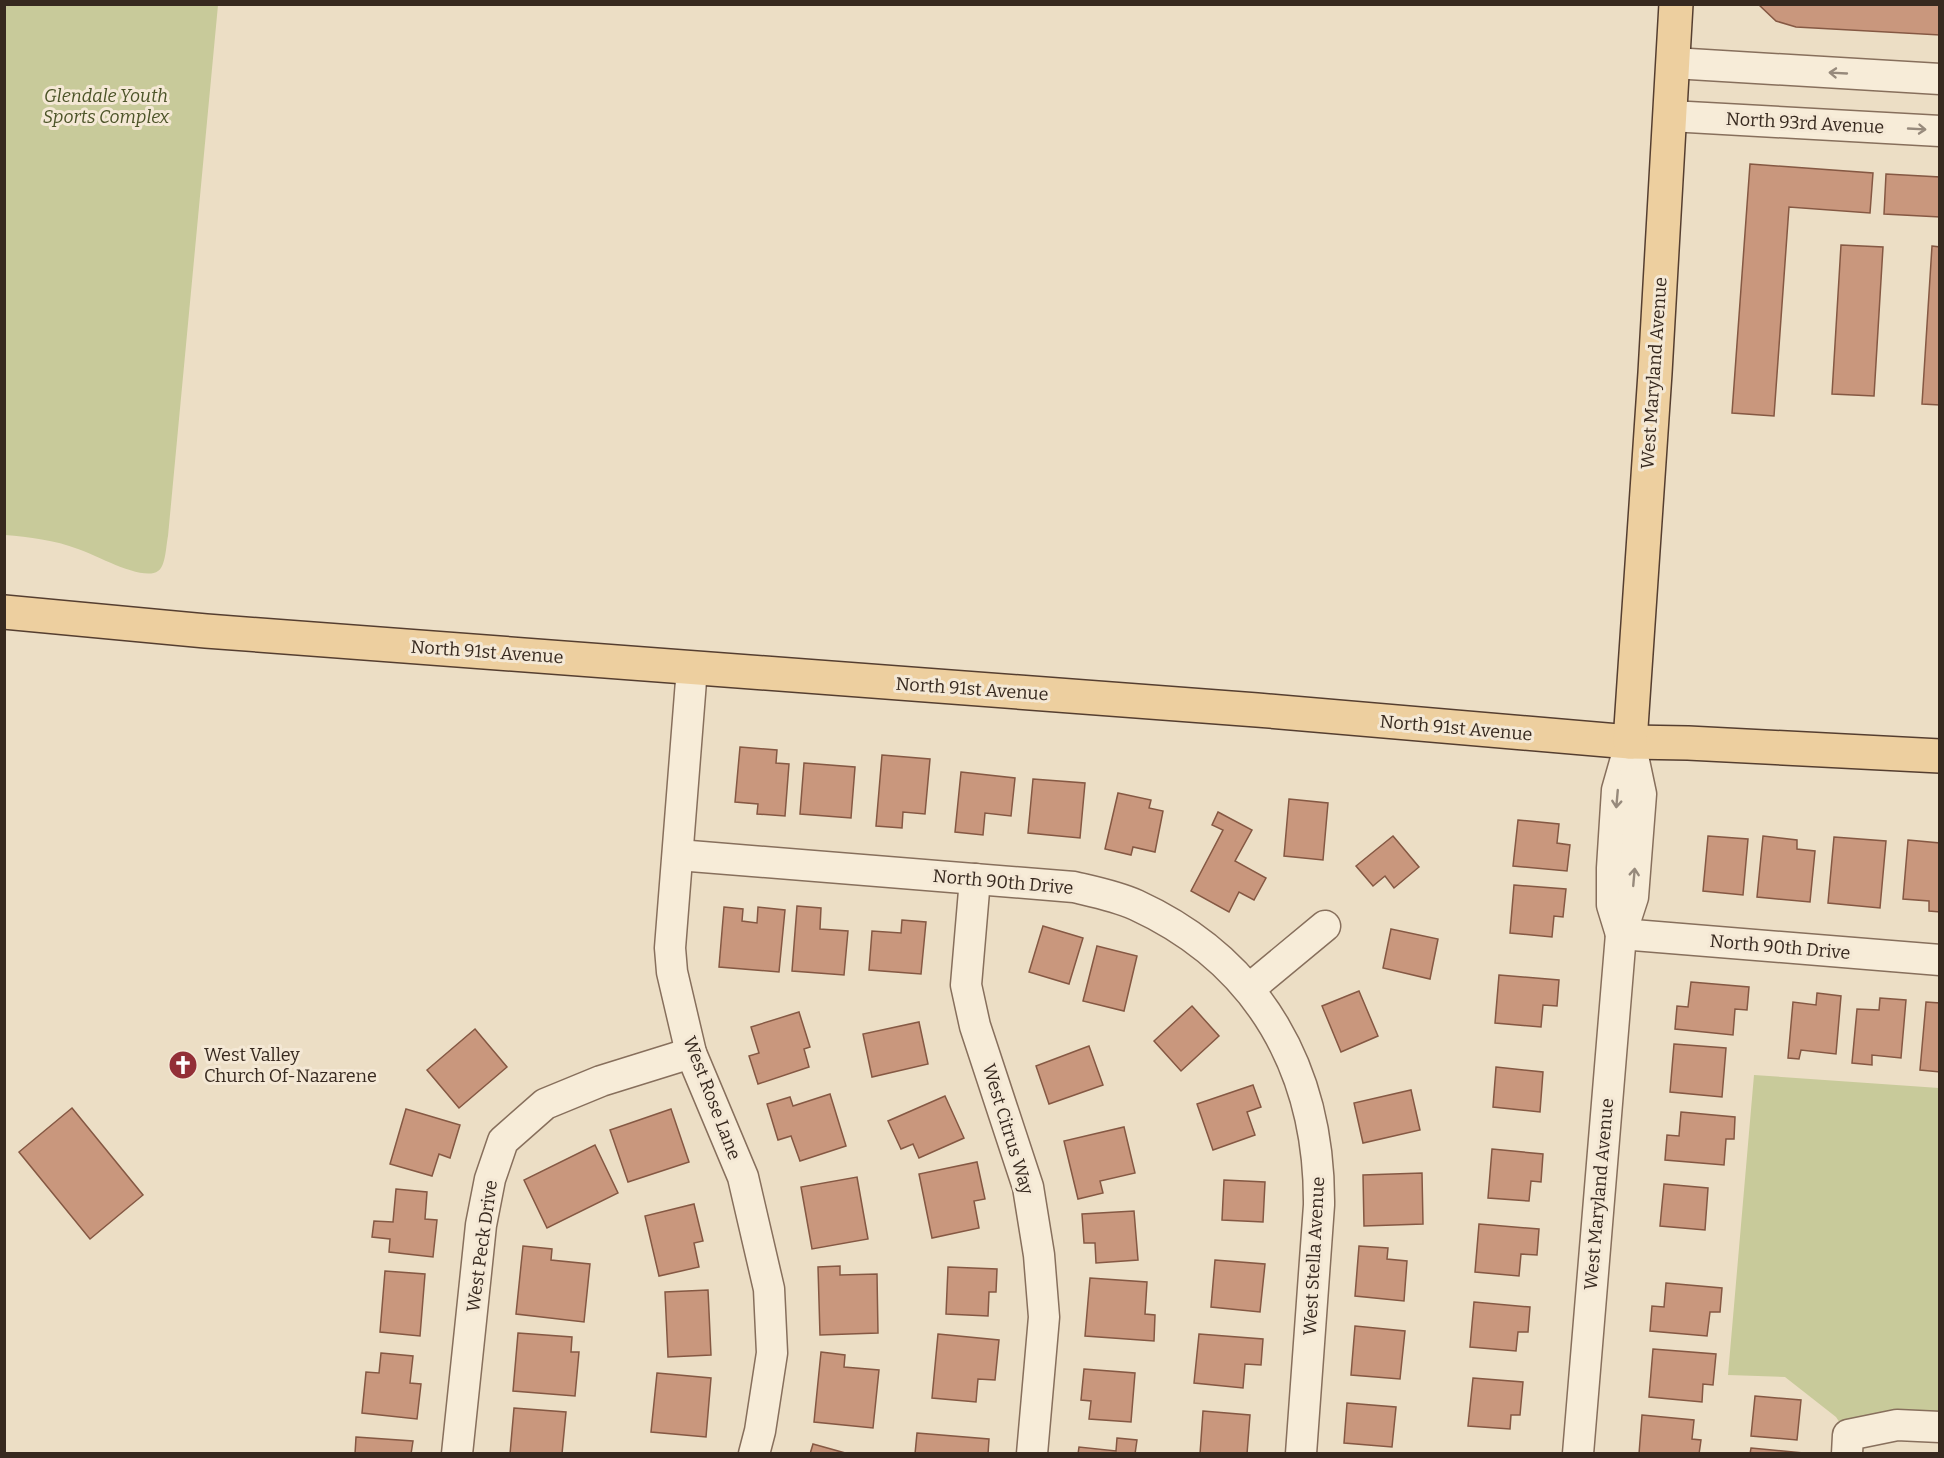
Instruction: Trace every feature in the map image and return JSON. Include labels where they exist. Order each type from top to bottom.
[{"type":"main road","name":"West Maryland Avenue","points":[[1630,742],[1655,373],[1676,4]]},
{"type":"main road","name":"North 91st Avenue","points":[[4,612],[206,631],[1257,710],[1630,742],[1940,756]]},
{"type":"street","points":[[1673,63],[1940,79]]},
{"type":"street","name":"North 93rd Avenue","points":[[1670,116],[1940,131]]},
{"type":"street","name":"West Rose Lane","points":[[692,668],[670,948],[671,964],[691,1053],[743,1177],[769,1289],[772,1353],[760,1431],[754,1454]]},
{"type":"street","name":"West Maryland Avenue","points":[[1578,1454],[1621,934],[1612,905],[1617,790],[1630,742]]},
{"type":"street","name":"North 90th Drive","points":[[678,855],[1074,887],[1133,904],[1171,923],[1199,942],[1227,966],[1249,989],[1277,1029]]},
{"type":"street","name":"West Citrus Way","points":[[975,879],[966,985],[975,1026],[1028,1187],[1039,1255],[1044,1317],[1032,1454]]},
{"type":"street","points":[[1249,989],[1325,926]]},
{"type":"street","name":"North 90th Drive","points":[[1621,934],[1940,960]]},
{"type":"street","name":"West Stella Avenue","points":[[1277,1029],[1294,1064],[1306,1099],[1315,1135],[1319,1170],[1318,1240],[1301,1454]]},
{"type":"street","name":"West Peck Drive","points":[[458,1454],[481,1225],[490,1179],[503,1141],[545,1104],[601,1081],[691,1053]]},
{"type":"street","points":[[1848,1444],[1898,1425],[1940,1427]]},
{"type":"green space","name":"Glendale Youth Sports Complex","points":[[4,5],[218,5],[168,536],[163,565],[158,571],[151,573],[130,570],[60,543],[5,535]]},
{"type":"green space","points":[[1754,1075],[1939,1088],[1939,1427],[1848,1435],[1836,1417],[1785,1377],[1728,1375]]},
{"type":"building","points":[[1758,4],[1940,4],[1940,35],[1796,27],[1776,21]]},
{"type":"building","points":[[1750,164],[1873,173],[1870,213],[1789,207],[1774,416],[1732,413]]},
{"type":"building","points":[[1886,174],[1940,177],[1940,217],[1884,214]]},
{"type":"building","points":[[1841,245],[1883,247],[1874,396],[1832,394]]},
{"type":"building","points":[[1932,246],[1940,247],[1940,405],[1922,404]]},
{"type":"building","points":[[740,747],[777,750],[776,763],[789,764],[785,816],[757,814],[758,804],[735,802]]},
{"type":"building","points":[[882,755],[930,759],[925,814],[903,812],[902,828],[876,826]]},
{"type":"building","points":[[804,763],[855,767],[851,818],[800,814]]},
{"type":"building","points":[[961,772],[1015,778],[1011,816],[985,813],[983,835],[955,832]]},
{"type":"building","points":[[1033,779],[1085,783],[1080,838],[1028,833]]},
{"type":"building","points":[[1118,793],[1151,800],[1149,808],[1163,811],[1155,852],[1133,847],[1131,855],[1105,849]]},
{"type":"building","points":[[1289,799],[1328,803],[1323,860],[1284,856]]},
{"type":"building","points":[[1218,812],[1252,830],[1235,861],[1266,878],[1254,900],[1239,892],[1229,912],[1191,891],[1223,830],[1212,825]]},
{"type":"building","points":[[1518,820],[1559,824],[1557,843],[1570,845],[1567,871],[1513,866]]},
{"type":"building","points":[[1393,836],[1419,867],[1394,888],[1385,876],[1373,886],[1356,866]]},
{"type":"building","points":[[1708,836],[1748,839],[1743,895],[1703,891]]},
{"type":"building","points":[[1763,836],[1797,840],[1797,849],[1815,851],[1810,902],[1757,897]]},
{"type":"building","points":[[1834,837],[1886,841],[1880,908],[1828,903]]},
{"type":"building","points":[[1908,840],[1940,843],[1940,912],[1929,911],[1929,901],[1903,899]]},
{"type":"building","points":[[1514,885],[1566,889],[1563,917],[1554,916],[1552,937],[1510,933]]},
{"type":"building","points":[[797,906],[821,908],[820,929],[848,931],[844,975],[792,971]]},
{"type":"building","points":[[724,907],[743,909],[742,921],[757,923],[758,907],[785,910],[779,972],[719,967]]},
{"type":"building","points":[[902,920],[926,922],[921,974],[869,970],[872,931],[901,933]]},
{"type":"building","points":[[1043,926],[1083,938],[1069,984],[1029,972]]},
{"type":"building","points":[[1391,929],[1438,939],[1430,979],[1383,968]]},
{"type":"building","points":[[1097,946],[1137,956],[1124,1011],[1083,1001]]},
{"type":"building","points":[[1499,975],[1559,980],[1557,1006],[1543,1005],[1541,1027],[1495,1023]]},
{"type":"building","points":[[1691,982],[1749,987],[1747,1010],[1735,1009],[1733,1035],[1675,1029],[1677,1006],[1688,1007]]},
{"type":"building","points":[[1359,991],[1378,1036],[1341,1052],[1322,1006]]},
{"type":"building","points":[[1817,993],[1841,996],[1836,1054],[1801,1050],[1799,1059],[1788,1058],[1793,1002],[1816,1005]]},
{"type":"building","points":[[1880,998],[1906,1000],[1901,1058],[1872,1055],[1872,1065],[1852,1063],[1857,1009],[1879,1010]]},
{"type":"building","points":[[1926,1002],[1940,1003],[1940,1072],[1920,1070]]},
{"type":"building","points":[[1192,1006],[1219,1036],[1181,1071],[1154,1041]]},
{"type":"building","points":[[799,1012],[810,1047],[804,1049],[809,1067],[758,1084],[749,1056],[759,1053],[751,1027]]},
{"type":"building","points":[[919,1022],[928,1064],[872,1077],[863,1034]]},
{"type":"building","points":[[475,1029],[507,1067],[459,1108],[427,1070]]},
{"type":"building","points":[[1674,1044],[1726,1048],[1722,1097],[1670,1092]]},
{"type":"building","points":[[1089,1046],[1103,1085],[1049,1104],[1036,1066]]},
{"type":"building","points":[[1496,1067],[1543,1072],[1540,1112],[1493,1107]]},
{"type":"building","points":[[1253,1085],[1261,1107],[1247,1112],[1255,1135],[1213,1150],[1197,1104]]},
{"type":"building","points":[[1411,1090],[1420,1130],[1363,1143],[1354,1103]]},
{"type":"building","points":[[830,1094],[846,1146],[800,1161],[791,1136],[778,1140],[767,1104],[790,1097],[793,1106]]},
{"type":"building","points":[[945,1096],[964,1138],[919,1158],[913,1144],[901,1149],[888,1121]]},
{"type":"building","points":[[72,1108],[143,1195],[90,1239],[19,1152]]},
{"type":"building","points":[[406,1109],[460,1125],[450,1158],[439,1154],[432,1176],[390,1164]]},
{"type":"building","points":[[671,1109],[689,1162],[628,1182],[610,1130]]},
{"type":"building","points":[[1681,1112],[1735,1117],[1734,1139],[1726,1139],[1724,1165],[1665,1160],[1667,1135],[1679,1136]]},
{"type":"building","points":[[1124,1127],[1135,1173],[1100,1181],[1103,1193],[1078,1199],[1064,1141]]},
{"type":"building","points":[[595,1145],[618,1193],[547,1228],[524,1180]]},
{"type":"building","points":[[1492,1149],[1543,1154],[1541,1182],[1531,1181],[1529,1201],[1488,1198]]},
{"type":"building","points":[[977,1162],[985,1199],[974,1201],[979,1228],[932,1238],[919,1174]]},
{"type":"building","points":[[1422,1173],[1423,1224],[1364,1226],[1363,1175]]},
{"type":"building","points":[[857,1177],[868,1239],[812,1249],[801,1187]]},
{"type":"building","points":[[1224,1180],[1265,1182],[1263,1222],[1222,1220]]},
{"type":"building","points":[[1664,1184],[1708,1188],[1705,1230],[1660,1226]]},
{"type":"building","points":[[396,1189],[427,1192],[425,1219],[437,1220],[433,1257],[389,1252],[390,1239],[372,1237],[374,1221],[393,1222]]},
{"type":"building","points":[[694,1204],[703,1241],[694,1243],[699,1267],[659,1276],[645,1216]]},
{"type":"building","points":[[1134,1211],[1138,1260],[1096,1263],[1095,1243],[1084,1243],[1082,1214]]},
{"type":"building","points":[[1479,1224],[1539,1229],[1537,1255],[1521,1254],[1519,1276],[1475,1272]]},
{"type":"building","points":[[523,1246],[552,1249],[551,1260],[590,1264],[584,1322],[516,1314]]},
{"type":"building","points":[[1359,1246],[1388,1248],[1387,1259],[1407,1261],[1404,1301],[1355,1296]]},
{"type":"building","points":[[1215,1260],[1265,1264],[1260,1312],[1211,1307]]},
{"type":"building","points":[[840,1266],[840,1275],[877,1274],[878,1333],[820,1335],[818,1267]]},
{"type":"building","points":[[948,1267],[997,1269],[996,1292],[989,1292],[988,1316],[946,1314]]},
{"type":"building","points":[[385,1271],[425,1274],[420,1336],[380,1332]]},
{"type":"building","points":[[1090,1278],[1147,1282],[1145,1314],[1155,1315],[1154,1341],[1085,1336]]},
{"type":"building","points":[[1666,1283],[1722,1288],[1720,1312],[1710,1312],[1707,1336],[1650,1331],[1652,1306],[1664,1307]]},
{"type":"building","points":[[708,1290],[711,1355],[668,1357],[665,1292]]},
{"type":"building","points":[[1474,1302],[1530,1307],[1528,1332],[1518,1332],[1516,1351],[1470,1347]]},
{"type":"building","points":[[1355,1326],[1405,1331],[1400,1379],[1351,1375]]},
{"type":"building","points":[[518,1333],[572,1337],[571,1352],[579,1352],[575,1396],[513,1391]]},
{"type":"building","points":[[938,1334],[999,1340],[995,1380],[978,1379],[976,1402],[932,1398]]},
{"type":"building","points":[[1199,1334],[1263,1339],[1261,1365],[1245,1364],[1243,1388],[1194,1383]]},
{"type":"building","points":[[1653,1349],[1716,1354],[1713,1385],[1703,1384],[1702,1402],[1649,1397]]},
{"type":"building","points":[[821,1352],[845,1355],[844,1367],[879,1370],[873,1428],[814,1422]]},
{"type":"building","points":[[381,1353],[413,1356],[410,1383],[421,1384],[417,1419],[362,1413],[366,1372],[379,1373]]},
{"type":"building","points":[[1084,1369],[1135,1373],[1131,1422],[1089,1419],[1091,1401],[1081,1400]]},
{"type":"building","points":[[657,1373],[711,1378],[706,1437],[651,1432]]},
{"type":"building","points":[[1473,1378],[1523,1382],[1520,1415],[1511,1415],[1510,1429],[1468,1426]]},
{"type":"building","points":[[1755,1396],[1801,1400],[1797,1440],[1751,1436]]},
{"type":"building","points":[[1347,1403],[1396,1407],[1392,1447],[1344,1443]]},
{"type":"building","points":[[514,1408],[566,1412],[562,1454],[510,1454]]},
{"type":"building","points":[[1203,1411],[1250,1415],[1247,1454],[1200,1454]]},
{"type":"building","points":[[1642,1415],[1694,1420],[1692,1439],[1701,1440],[1699,1454],[1639,1454]]},
{"type":"building","points":[[917,1433],[989,1439],[988,1454],[915,1454]]},
{"type":"building","points":[[356,1437],[413,1441],[411,1454],[355,1454]]},
{"type":"building","points":[[1117,1438],[1137,1440],[1135,1454],[1078,1454],[1079,1447],[1116,1451]]},
{"type":"building","points":[[813,1444],[849,1454],[810,1454]]},
{"type":"building","points":[[1751,1448],[1803,1453],[1803,1454],[1750,1454]]},
{"type":"place","name":"West Valley Church Of-Nazarene","points":[[183,1065]]}]
